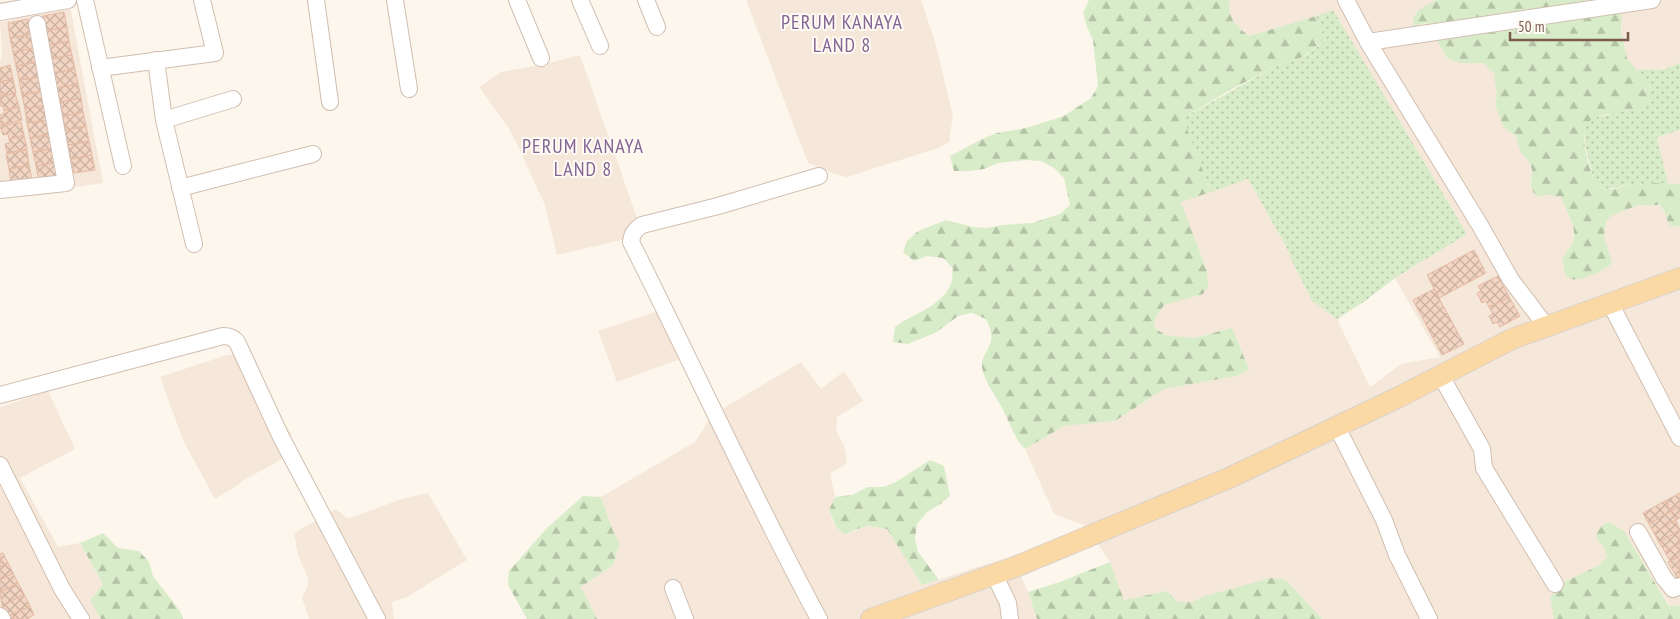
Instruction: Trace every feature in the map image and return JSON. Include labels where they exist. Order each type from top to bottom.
[{"type":"main road","points":[[871,619],[994,574],[1229,478],[1441,376],[1512,339],[1680,278]]},
{"type":"street","points":[[3,8],[68,0]]},
{"type":"street","points":[[85,0],[123,166]]},
{"type":"street","points":[[100,68],[214,53],[202,0]]},
{"type":"street","points":[[316,0],[330,102]]},
{"type":"street","points":[[395,0],[409,89]]},
{"type":"street","points":[[517,0],[541,58]]},
{"type":"street","points":[[580,0],[600,46]]},
{"type":"street","points":[[646,0],[657,27]]},
{"type":"street","points":[[1346,0],[1368,42],[1512,280],[1546,326]]},
{"type":"street","points":[[1368,42],[1652,0]]},
{"type":"street","points":[[0,190],[66,183],[37,24]]},
{"type":"street","points":[[156,60],[164,120],[194,244]]},
{"type":"street","points":[[164,120],[233,99]]},
{"type":"street","points":[[180,188],[313,154]]},
{"type":"street","points":[[819,619],[718,420],[631,242],[632,235],[636,229],[642,226],[820,176]]},
{"type":"street","points":[[1610,303],[1680,438]]},
{"type":"street","points":[[0,394],[223,336],[234,339],[240,348],[281,437],[377,619]]},
{"type":"street","points":[[1441,376],[1482,450],[1484,468],[1555,584]]},
{"type":"street","points":[[1337,426],[1384,520],[1397,555],[1429,619]]},
{"type":"street","points":[[0,465],[62,589],[81,619]]},
{"type":"street","points":[[1638,532],[1664,578],[1674,589],[1680,586]]},
{"type":"street","points":[[994,574],[1008,603],[1010,619]]},
{"type":"street","points":[[673,588],[685,619]]},
{"type":"shaded area","points":[[746,0],[921,0],[935,42],[953,116],[949,142],[938,148],[847,177],[808,163]]},
{"type":"shaded area","points":[[1229,0],[1436,0],[1416,12],[1420,26],[1427,23],[1447,58],[1468,63],[1483,63],[1494,73],[1497,97],[1495,105],[1510,131],[1516,136],[1520,151],[1530,163],[1532,170],[1531,185],[1539,197],[1546,195],[1561,197],[1573,225],[1574,241],[1566,253],[1612,264],[1604,236],[1606,221],[1610,216],[1638,205],[1660,205],[1669,224],[1676,227],[1680,225],[1680,606],[1670,606],[1624,531],[1596,537],[1605,550],[1607,557],[1598,566],[1564,582],[1550,597],[1554,619],[1322,619],[1286,580],[1205,596],[1192,602],[1178,602],[1167,591],[1124,600],[1110,562],[1086,526],[1054,514],[1025,449],[1064,426],[1115,421],[1164,389],[1237,376],[1249,369],[1232,328],[1194,338],[1165,335],[1154,327],[1155,319],[1164,304],[1203,294],[1207,271],[1180,201],[1248,179],[1288,250],[1312,301],[1337,319],[1370,387],[1401,364],[1440,357],[1395,278],[1467,234],[1333,11],[1249,36],[1237,26],[1229,13]]},
{"type":"shaded area","points":[[1615,0],[1680,0],[1680,63],[1663,70],[1636,70],[1627,58],[1621,31],[1622,24]]},
{"type":"shaded area","points":[[44,6],[69,8],[71,11],[103,183],[0,198],[0,63],[2,55],[0,22],[31,14]]},
{"type":"shaded area","points":[[580,55],[643,235],[557,255],[545,205],[516,142],[479,87],[501,72]]},
{"type":"shaded area","points":[[1680,130],[1680,184],[1668,183],[1657,137]]},
{"type":"shaded area","points":[[667,308],[689,356],[617,382],[598,331]]},
{"type":"shaded area","points":[[246,352],[277,418],[281,417],[291,433],[290,446],[284,458],[244,480],[215,499],[183,440],[160,377],[224,356]]},
{"type":"shaded area","points":[[801,362],[821,389],[844,371],[863,401],[837,417],[836,431],[844,445],[847,460],[844,466],[830,473],[835,497],[829,510],[834,525],[853,532],[866,526],[887,529],[922,585],[1012,556],[1028,592],[1037,619],[597,619],[581,587],[613,565],[620,544],[613,531],[601,497],[695,442],[709,420],[724,408]]},
{"type":"shaded area","points":[[48,391],[75,449],[20,478],[58,547],[80,543],[103,584],[90,600],[101,619],[0,619],[0,407]]},
{"type":"shaded area","points":[[428,493],[467,560],[405,598],[392,602],[394,619],[309,619],[302,598],[308,585],[308,578],[298,555],[294,533],[336,509],[347,518],[354,517],[401,499]]},
{"type":"green space","points":[[1089,0],[1229,0],[1233,21],[1249,36],[1316,16],[1325,41],[1303,57],[1278,65],[1230,90],[1183,118],[1211,192],[1181,202],[1207,271],[1208,287],[1203,294],[1164,305],[1155,319],[1154,327],[1165,335],[1194,338],[1232,328],[1249,369],[1237,376],[1164,389],[1115,421],[1064,426],[1025,449],[1015,436],[982,369],[982,361],[991,338],[991,331],[986,319],[972,313],[958,316],[935,333],[908,344],[893,342],[895,327],[941,298],[947,292],[952,278],[953,268],[943,258],[927,256],[914,261],[903,252],[907,241],[918,231],[946,220],[973,227],[987,228],[1032,223],[1060,214],[1070,205],[1064,178],[1054,168],[1041,161],[1026,160],[998,163],[984,169],[954,171],[950,156],[997,133],[1026,128],[1064,116],[1091,98],[1098,86],[1093,40],[1083,13]]},
{"type":"green space","points":[[1436,0],[1615,0],[1622,17],[1621,31],[1627,58],[1651,88],[1650,104],[1636,110],[1597,117],[1588,123],[1584,132],[1584,140],[1590,169],[1597,184],[1604,188],[1612,189],[1663,183],[1680,184],[1680,225],[1676,227],[1669,225],[1660,205],[1638,205],[1611,216],[1606,221],[1604,236],[1612,263],[1593,275],[1580,279],[1571,279],[1567,276],[1562,259],[1574,241],[1573,225],[1561,197],[1546,195],[1539,197],[1533,192],[1530,163],[1520,151],[1516,136],[1504,128],[1495,105],[1497,97],[1494,73],[1483,63],[1460,63],[1447,58],[1427,23],[1413,26],[1414,16],[1423,7]]},
{"type":"green space","points":[[1333,10],[1467,234],[1395,278],[1337,319],[1312,301],[1288,250],[1248,179],[1211,192],[1183,118],[1278,65],[1304,57],[1325,41],[1316,16]]},
{"type":"green space","points":[[1680,63],[1680,130],[1657,137],[1668,183],[1605,189],[1599,186],[1594,181],[1585,145],[1584,130],[1587,123],[1593,118],[1610,114],[1651,88],[1636,70],[1663,70]]},
{"type":"green space","points":[[930,460],[944,466],[950,496],[927,512],[917,524],[915,538],[918,552],[938,580],[922,585],[887,529],[866,526],[845,534],[836,527],[829,510],[835,497],[852,495],[868,487],[883,487],[896,482]]},
{"type":"green space","points":[[583,496],[601,497],[613,531],[620,544],[613,565],[581,587],[597,619],[527,619],[508,585],[509,571],[547,528]]},
{"type":"green space","points":[[1609,522],[1624,531],[1669,606],[1680,606],[1680,619],[1554,619],[1550,597],[1564,582],[1598,566],[1607,557],[1605,550],[1596,537],[1600,528]]},
{"type":"green space","points":[[103,533],[118,548],[139,551],[149,562],[153,576],[180,611],[183,619],[101,619],[90,600],[103,584],[80,543]]},
{"type":"green space","points":[[1110,562],[1124,600],[1167,591],[1178,602],[1192,602],[1205,596],[1271,578],[1286,580],[1322,619],[1037,619],[1028,592],[1057,583]]},
{"type":"building","points":[[64,12],[67,27],[46,31],[43,16]]},
{"type":"building","points":[[28,19],[31,34],[10,38],[8,23]]},
{"type":"building","points":[[67,27],[69,41],[49,45],[46,31]]},
{"type":"building","points":[[31,34],[34,48],[13,52],[10,38]]},
{"type":"building","points":[[69,41],[72,55],[51,59],[49,45]]},
{"type":"building","points":[[34,48],[37,62],[16,66],[13,52]]},
{"type":"building","points":[[72,55],[75,69],[54,73],[51,59]]},
{"type":"building","points":[[37,62],[40,77],[19,80],[16,66]]},
{"type":"building","points":[[10,65],[13,79],[0,82],[0,68]]},
{"type":"building","points":[[75,69],[78,84],[57,88],[54,73]]},
{"type":"building","points":[[40,77],[43,91],[22,95],[19,80]]},
{"type":"building","points":[[13,79],[16,93],[0,96],[0,82]]},
{"type":"building","points":[[78,84],[81,98],[60,102],[57,88]]},
{"type":"building","points":[[43,91],[45,105],[25,109],[22,95]]},
{"type":"building","points":[[15,93],[19,107],[4,110],[3,106],[0,106],[0,97]]},
{"type":"building","points":[[81,98],[83,112],[63,116],[60,102]]},
{"type":"building","points":[[45,105],[48,120],[27,123],[25,109]]},
{"type":"building","points":[[19,107],[22,120],[1,125],[0,115],[4,114],[4,110]]},
{"type":"building","points":[[83,112],[86,126],[65,130],[63,116]]},
{"type":"building","points":[[48,120],[51,134],[30,138],[27,123]]},
{"type":"building","points":[[21,122],[24,135],[9,139],[8,134],[3,135],[0,126]]},
{"type":"building","points":[[86,126],[89,141],[68,145],[65,130]]},
{"type":"building","points":[[51,134],[54,148],[33,152],[30,138]]},
{"type":"building","points":[[24,135],[27,149],[7,153],[5,144],[10,143],[9,139]]},
{"type":"building","points":[[89,141],[92,155],[71,159],[68,145]]},
{"type":"building","points":[[54,148],[57,162],[36,166],[33,152]]},
{"type":"building","points":[[27,150],[29,165],[9,169],[6,154]]},
{"type":"building","points":[[92,155],[95,170],[74,173],[71,159]]},
{"type":"building","points":[[57,162],[60,177],[39,181],[36,166]]},
{"type":"building","points":[[29,165],[32,179],[11,183],[9,169]]},
{"type":"building","points":[[1474,250],[1486,273],[1439,298],[1427,275]]},
{"type":"building","points":[[1498,276],[1509,297],[1489,307],[1486,301],[1482,303],[1477,293],[1481,291],[1478,286]]},
{"type":"building","points":[[1434,289],[1464,344],[1442,355],[1413,300]]},
{"type":"building","points":[[1509,297],[1520,316],[1500,327],[1497,322],[1493,324],[1489,316],[1493,314],[1489,307]]},
{"type":"building","points":[[1680,493],[1680,506],[1671,511],[1665,501]]},
{"type":"building","points":[[1665,501],[1671,511],[1649,524],[1643,513]]},
{"type":"building","points":[[1680,506],[1680,518],[1676,520],[1671,511]]},
{"type":"building","points":[[1671,511],[1676,520],[1654,533],[1649,524]]},
{"type":"building","points":[[1676,520],[1680,530],[1659,542],[1654,533]]},
{"type":"building","points":[[1680,530],[1680,543],[1665,552],[1659,542]]},
{"type":"building","points":[[1680,543],[1680,556],[1670,561],[1665,552]]},
{"type":"building","points":[[3,553],[8,563],[0,567],[0,554]]},
{"type":"building","points":[[1678,557],[1680,560],[1679,581],[1668,562]]},
{"type":"building","points":[[8,563],[13,573],[0,580],[0,567]]},
{"type":"building","points":[[13,573],[18,583],[0,592],[0,580]]},
{"type":"building","points":[[18,583],[24,594],[2,606],[0,592]]},
{"type":"building","points":[[24,594],[30,606],[7,617],[2,606]]},
{"type":"building","points":[[30,606],[34,615],[27,619],[8,619],[7,617]]},
{"type":"district","name":"PERUM KANAYA LAND 8","points":[[842,34]]},
{"type":"district","name":"PERUM KANAYA LAND 8","points":[[583,158]]}]
